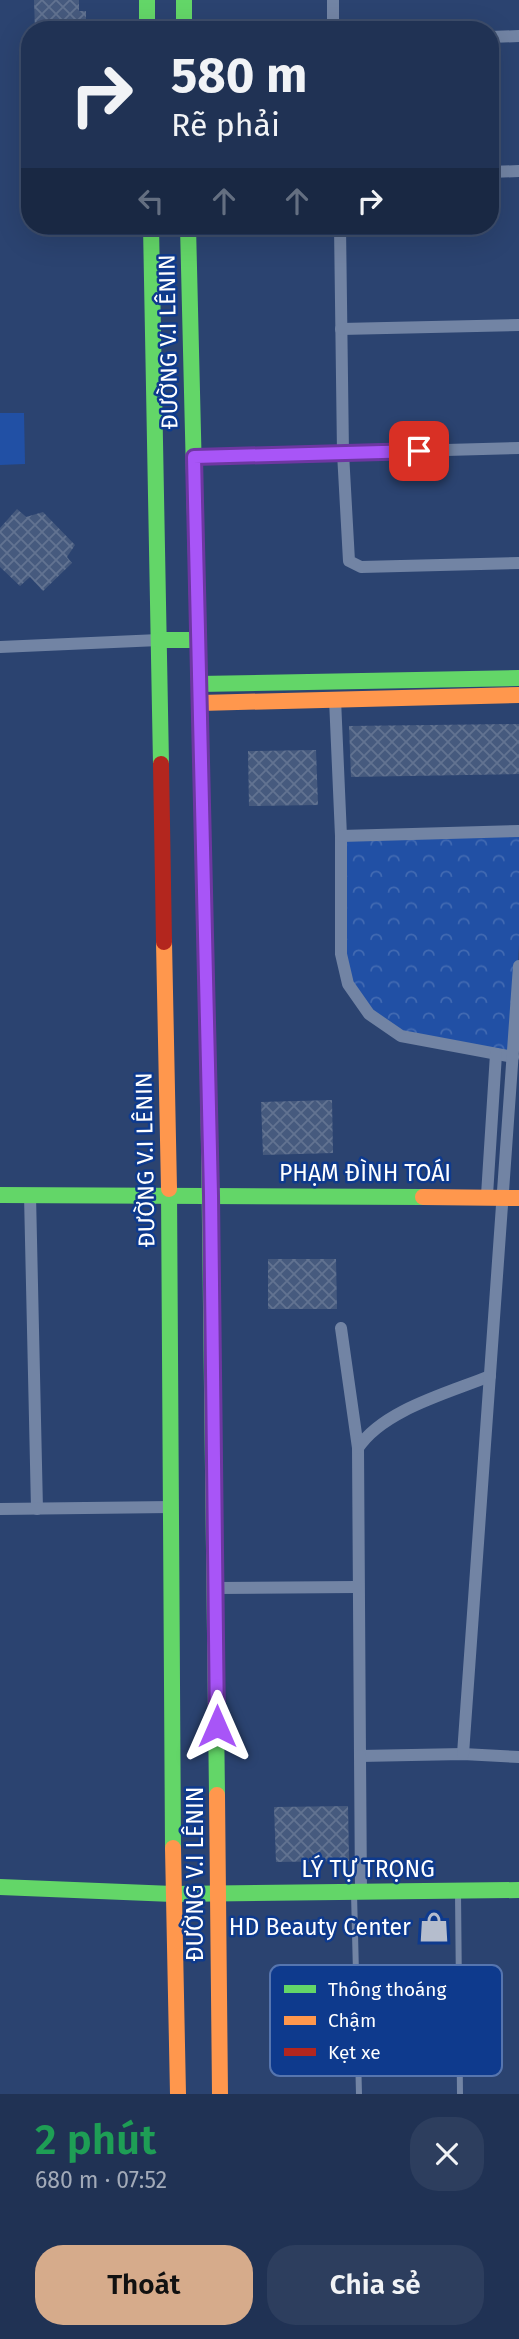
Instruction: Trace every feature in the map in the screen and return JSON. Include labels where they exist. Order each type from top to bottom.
[{"type":"main road","points":[[147,0],[147,21]]},
{"type":"main road","points":[[184,0],[184,21]]},
{"type":"main road","name":"ĐƯỜNG V.I LÊNIN","points":[[151,235],[169,1196],[173,1894],[178,2094]]},
{"type":"main road","name":"ĐƯỜNG V.I LÊNIN","points":[[188,235],[211,1195],[220,2094]]},
{"type":"main road","points":[[159,640],[198,640]]},
{"type":"main road","points":[[199,684],[519,678]]},
{"type":"main road","points":[[200,703],[519,695]]},
{"type":"main road","name":"PHẠM ĐÌNH TOÁI","points":[[0,1195],[494,1195],[519,1198]]},
{"type":"main road","points":[[0,1887],[173,1894]]},
{"type":"main road","name":"LÝ TỰ TRỌNG","points":[[173,1894],[519,1890]]},
{"type":"street","points":[[333,0],[333,21]]},
{"type":"street","points":[[499,37],[519,36]]},
{"type":"street","points":[[499,172],[519,171]]},
{"type":"street","points":[[340,235],[347,555],[352,564],[361,567],[519,563]]},
{"type":"street","points":[[341,328],[519,325]]},
{"type":"street","points":[[194,457],[519,448]]},
{"type":"street","points":[[0,647],[159,640]]},
{"type":"street","points":[[335,699],[341,836],[341,954],[348,984],[360,1005],[379,1023],[401,1036],[513,1057]]},
{"type":"street","points":[[341,836],[519,831]]},
{"type":"street","points":[[494,1195],[513,1057],[519,966]]},
{"type":"street","points":[[463,1754],[490,1376],[496,1054]]},
{"type":"street","points":[[30,1195],[37,1509]]},
{"type":"street","points":[[341,1328],[358,1448],[358,1891]]},
{"type":"street","points":[[358,1448],[371,1431],[393,1417],[490,1376]]},
{"type":"street","points":[[0,1509],[172,1507]]},
{"type":"street","points":[[217,1588],[356,1587]]},
{"type":"street","points":[[360,1756],[463,1754],[519,1758]]},
{"type":"lane","points":[[358,1891],[358,1965]]},
{"type":"lane","points":[[458,1891],[459,1965]]},
{"type":"lane","points":[[359,2076],[359,2094]]},
{"type":"lane","points":[[460,2076],[460,2094]]},
{"type":"green space","points":[[0,413],[24,413],[25,464],[0,465]]},
{"type":"green space","points":[[519,831],[519,944],[513,1057],[389,1030],[348,984],[341,836]]},
{"type":"building","points":[[34,0],[79,0],[79,11],[86,11],[86,21],[35,21]]},
{"type":"building","points":[[17,509],[26,517],[43,512],[75,545],[67,557],[72,563],[43,591],[30,577],[20,586],[0,567],[0,528]]},
{"type":"building","points":[[519,724],[519,774],[351,777],[349,726]]},
{"type":"building","points":[[316,750],[318,805],[249,806],[248,751]]},
{"type":"building","points":[[332,1100],[333,1153],[263,1155],[261,1102]]},
{"type":"building","points":[[268,1259],[336,1259],[337,1309],[268,1309]]},
{"type":"building","points":[[348,1806],[349,1861],[276,1862],[274,1807]]},
{"type":"traffic: fast","points":[[147,0],[147,21]]},
{"type":"traffic: fast","points":[[184,0],[184,21]]},
{"type":"traffic: fast","points":[[151,235],[161,764]]},
{"type":"traffic: fast","points":[[188,235],[200,723]]},
{"type":"traffic: fast","points":[[159,640],[198,640]]},
{"type":"traffic: fast","points":[[199,684],[519,678]]},
{"type":"traffic: fast","points":[[208,1064],[217,1795]]},
{"type":"traffic: fast","points":[[169,1189],[173,1848]]},
{"type":"traffic: fast","points":[[0,1195],[423,1197]]},
{"type":"traffic: fast","points":[[0,1887],[173,1894],[519,1890]]},
{"type":"traffic: slow","points":[[200,703],[519,695]]},
{"type":"traffic: slow","points":[[164,942],[169,1189]]},
{"type":"traffic: slow","points":[[423,1197],[519,1198]]},
{"type":"traffic: slow","points":[[217,1795],[220,2094]]},
{"type":"traffic: slow","points":[[173,1848],[178,2094]]},
{"type":"traffic: jam","points":[[200,723],[208,1064]]},
{"type":"traffic: jam","points":[[161,764],[164,942]]},
{"type":"place","name":"HD Beauty Center","points":[[434,1927]]},
{"type":"route","points":[[217,1726],[211,1195],[194,457],[419,451]]}]
